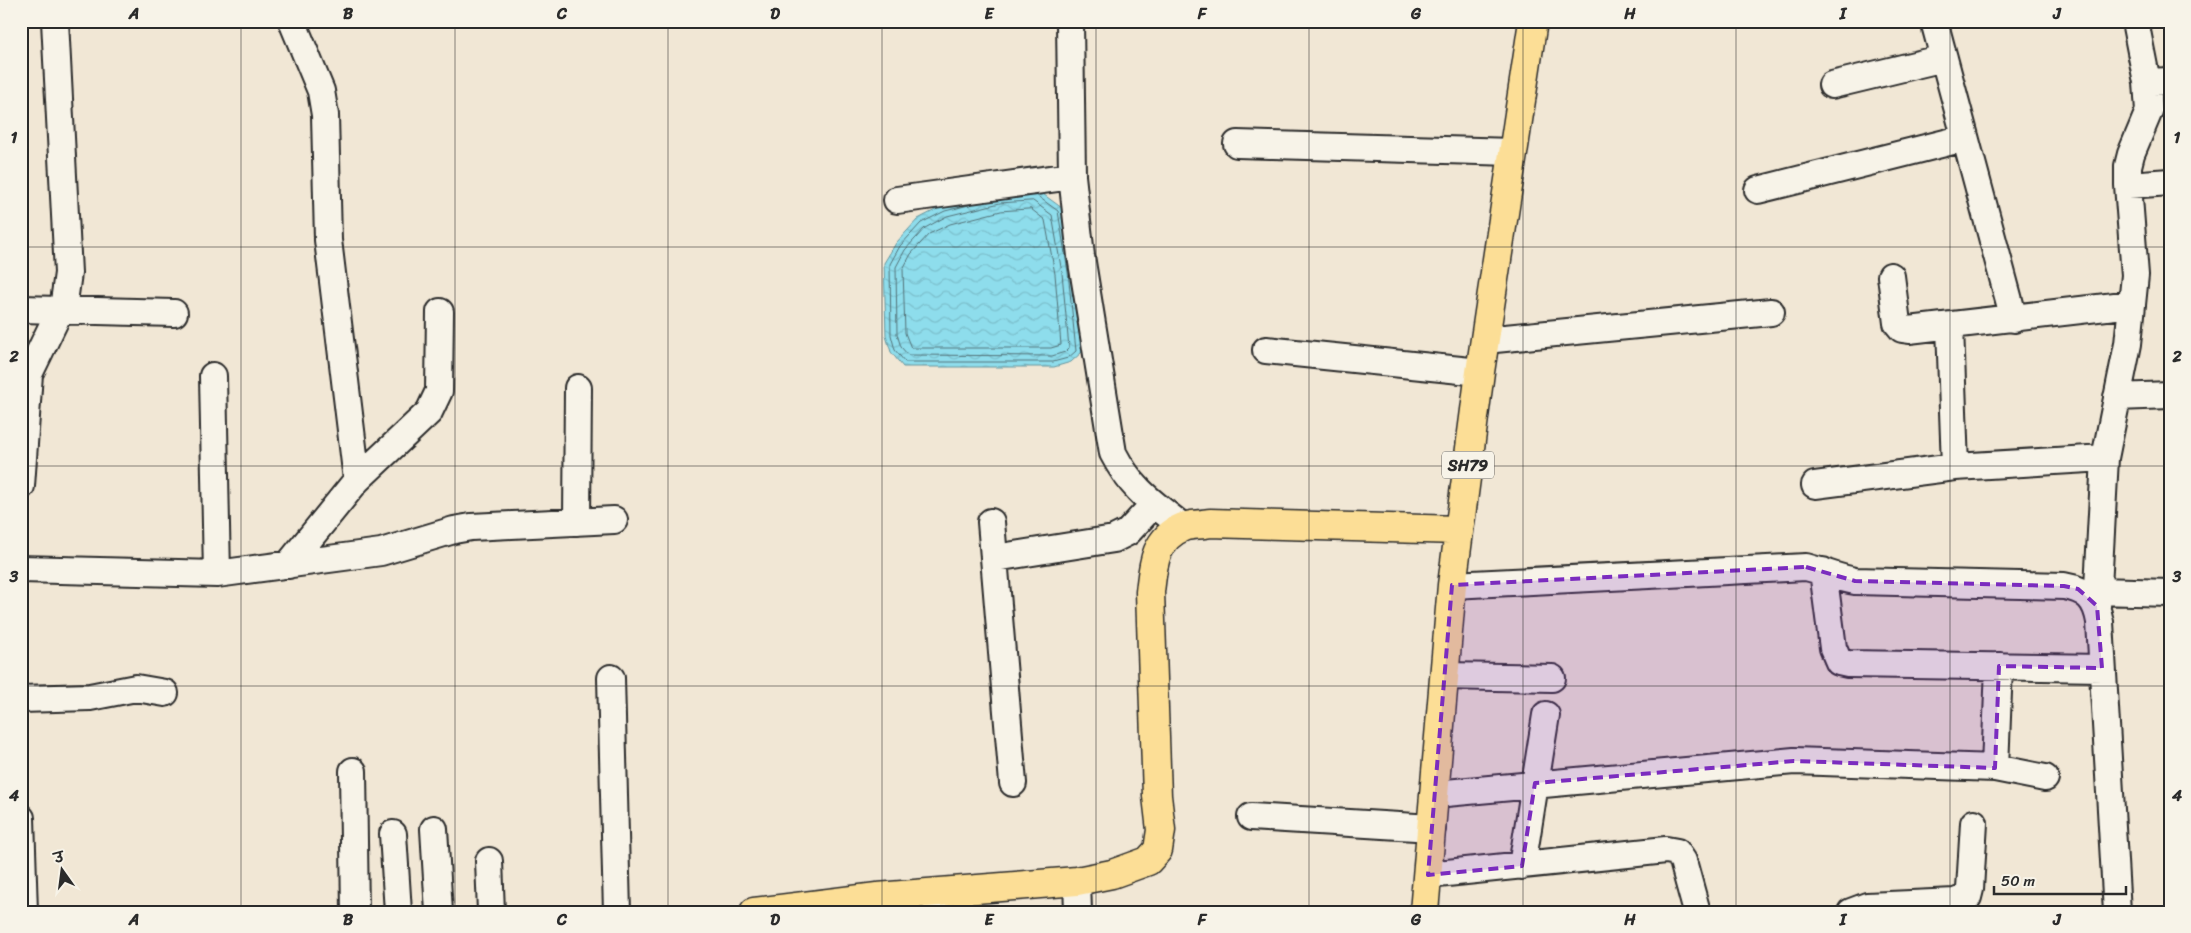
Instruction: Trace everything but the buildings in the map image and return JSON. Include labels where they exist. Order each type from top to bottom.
[{"type":"main road","name":"SH79","points":[[1424,912],[1452,584],[1480,372],[1533,21]]},
{"type":"main road","points":[[754,912],[937,902],[1077,881],[1112,874],[1148,861],[1158,850],[1161,830],[1157,796],[1150,592],[1154,560],[1163,540],[1183,527],[1210,524],[1459,530]]},
{"type":"street","points":[[21,486],[29,374],[64,302],[68,273],[55,21]]},
{"type":"street","points":[[292,21],[321,91],[325,114],[328,240],[357,480]]},
{"type":"street","points":[[1070,21],[1072,176],[1081,256],[1113,454],[1123,473],[1137,491],[1183,527]]},
{"type":"street","points":[[1934,21],[2014,319]]},
{"type":"street","points":[[2117,912],[2097,599],[2105,458],[2128,344],[2135,275],[2128,185],[2131,154],[2149,111],[2158,81],[2135,21]]},
{"type":"street","points":[[1832,85],[1944,58]]},
{"type":"street","points":[[1758,190],[1965,138]]},
{"type":"street","points":[[1236,144],[1513,152]]},
{"type":"street","points":[[897,200],[1072,176]]},
{"type":"street","points":[[2128,185],[2170,182]]},
{"type":"street","points":[[1891,276],[1897,323],[1902,329],[1909,330],[2132,304]]},
{"type":"street","points":[[21,309],[174,313]]},
{"type":"street","points":[[288,565],[357,480],[429,412],[435,403],[439,391],[440,312]]},
{"type":"street","points":[[1485,340],[1772,312]]},
{"type":"street","points":[[1950,326],[1955,467]]},
{"type":"street","points":[[1266,350],[1480,372]]},
{"type":"street","points":[[213,376],[217,574]]},
{"type":"street","points":[[577,522],[578,388]]},
{"type":"street","points":[[2117,397],[2170,395]]},
{"type":"street","points":[[1815,486],[1955,467],[2105,458]]},
{"type":"street","points":[[994,558],[1114,539],[1128,532],[1154,504]]},
{"type":"street","points":[[21,569],[217,574],[381,552],[454,530],[471,527],[614,520]]},
{"type":"street","points":[[991,522],[1013,783]]},
{"type":"street","points":[[1452,584],[1806,567],[1823,571],[1838,578],[1854,581],[2064,586],[2078,589],[2088,596],[2097,599],[2170,593]]},
{"type":"street","points":[[1823,571],[1833,648],[1839,662],[1848,664],[2102,668]]},
{"type":"street","points":[[1995,768],[1999,666]]},
{"type":"street","points":[[1445,676],[1552,678]]},
{"type":"street","points":[[611,678],[617,912]]},
{"type":"street","points":[[21,699],[90,697],[136,688],[165,693]]},
{"type":"street","points":[[1522,866],[1546,715]]},
{"type":"street","points":[[1435,794],[1535,783],[1794,761],[1995,768],[2045,778]]},
{"type":"street","points":[[353,771],[355,912]]},
{"type":"street","points":[[1251,817],[1432,828]]},
{"type":"street","points":[[21,818],[24,912]]},
{"type":"street","points":[[1852,912],[1867,906],[1955,902],[1968,897],[1974,823]]},
{"type":"street","points":[[434,829],[439,912]]},
{"type":"street","points":[[393,834],[398,912]]},
{"type":"street","points":[[1428,876],[1666,850],[1677,852],[1686,868],[1697,912]]},
{"type":"street","points":[[489,861],[491,912]]},
{"type":"street","points":[[1077,881],[1078,912]]},
{"type":"highlighted area","points":[[1806,567],[1855,581],[2064,586],[2078,589],[2097,606],[2102,668],[1999,666],[1995,768],[1794,761],[1535,783],[1522,866],[1428,875],[1452,585]]},
{"type":"water","points":[[1036,189],[1062,208],[1073,271],[1082,352],[1071,362],[1054,367],[903,367],[891,352],[886,336],[884,263],[896,243],[918,219],[943,206]]}]
